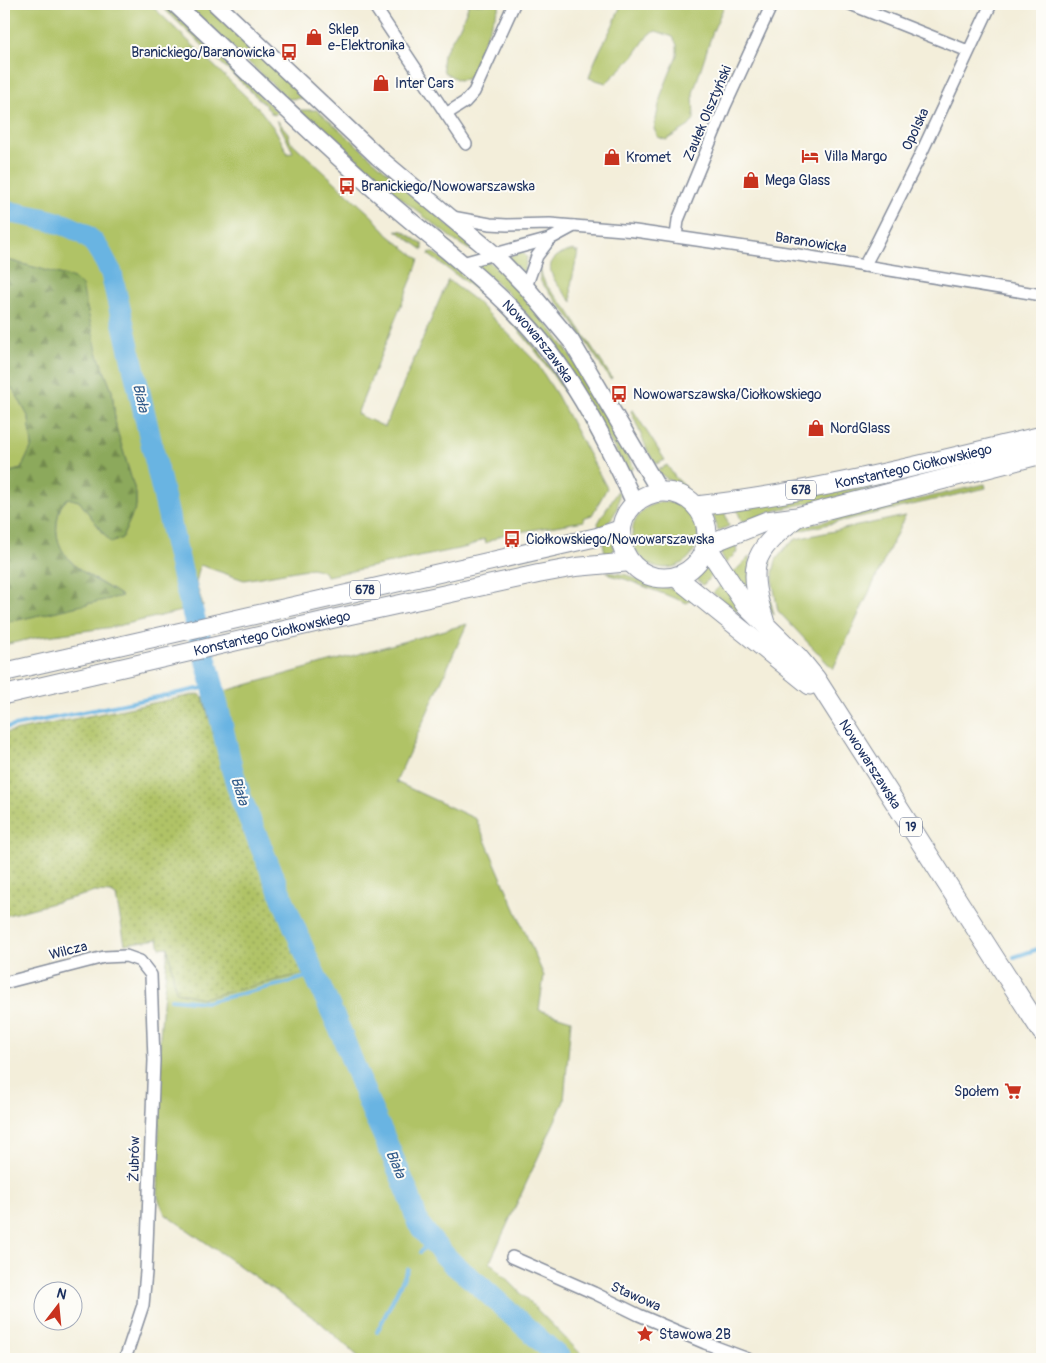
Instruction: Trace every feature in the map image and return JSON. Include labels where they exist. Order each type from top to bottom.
[{"type":"highway","name":"Konstantego Ciołkowskiego","points":[[696,506],[776,495],[904,469],[1042,436]]},
{"type":"highway","name":"Konstantego Ciołkowskiego","points":[[706,545],[767,522],[797,517],[1042,454]]},
{"type":"highway","points":[[696,506],[680,495],[660,492],[642,498],[634,504],[624,520],[621,529],[623,547],[631,562],[638,569],[656,578],[676,577],[686,572],[702,556],[706,545]]},
{"type":"highway","name":"19","points":[[696,506],[706,524],[708,535],[706,545]]},
{"type":"highway","points":[[765,624],[755,586],[756,566],[765,545],[774,534],[797,517]]},
{"type":"highway","name":"Nowowarszawska","points":[[706,545],[746,606],[798,657],[816,679],[1042,1032]]},
{"type":"highway","name":"Nowowarszawska","points":[[676,577],[830,702]]},
{"type":"main road","name":"Nowowarszawska","points":[[175,4],[400,213],[462,263],[514,310],[561,366],[599,430],[634,504]]},
{"type":"main road","name":"Nowowarszawska","points":[[216,4],[378,157],[494,254],[526,287],[555,320],[576,348],[660,492]]},
{"type":"main road","name":"Konstantego Ciołkowskiego","points":[[4,672],[588,540],[621,529]]},
{"type":"main road","name":"Konstantego Ciołkowskiego","points":[[4,695],[538,574],[576,567],[631,562]]},
{"type":"street","points":[[373,4],[466,144]]},
{"type":"street","points":[[446,114],[465,102],[474,92],[514,4]]},
{"type":"street","name":"Zaułek Olsztyński","points":[[676,237],[678,220],[725,106],[772,4]]},
{"type":"street","points":[[850,4],[968,51]]},
{"type":"street","name":"Opolska","points":[[864,266],[910,176],[991,4]]},
{"type":"street","name":"Baranowicka","points":[[448,216],[490,224],[550,224],[601,227],[676,237],[1042,295]]},
{"type":"street","points":[[462,263],[550,239],[574,226]]},
{"type":"street","points":[[526,287],[537,256],[550,239]]},
{"type":"street","name":"Wilcza","points":[[4,983],[104,957],[126,956],[140,961]]},
{"type":"street","name":"Żubrów","points":[[125,1359],[143,1305],[149,1211],[150,1135],[154,1060],[151,975],[140,961]]},
{"type":"street","name":"Stawowa","points":[[512,1257],[704,1343],[748,1359]]},
{"type":"green space","points":[[4,4],[150,4],[260,110],[276,131],[288,154],[293,152],[277,120],[288,133],[290,141],[372,216],[388,235],[419,259],[357,414],[385,427],[448,280],[476,301],[536,362],[557,395],[607,488],[592,515],[583,518],[584,521],[502,535],[486,543],[484,539],[468,547],[327,576],[323,571],[312,568],[244,580],[200,565],[196,583],[203,606],[113,627],[39,637],[4,645],[4,623],[121,596],[88,575],[68,559],[61,548],[57,536],[57,522],[60,509],[68,498],[79,501],[111,543],[122,538],[136,506],[136,494],[116,427],[112,391],[98,355],[74,278],[4,259]]},
{"type":"green space","points":[[159,4],[164,4],[277,112],[275,115],[272,114],[265,105]]},
{"type":"green space","points":[[186,4],[204,4],[305,98],[288,99]]},
{"type":"green space","points":[[469,4],[500,4],[472,73],[467,79],[458,80],[444,72],[443,55],[461,24]]},
{"type":"green space","points":[[621,4],[725,4],[713,31],[693,93],[694,119],[689,126],[666,140],[658,137],[654,129],[661,95],[677,55],[677,45],[673,37],[656,31],[649,34],[632,58],[606,83],[589,78]]},
{"type":"green space","points":[[299,110],[317,110],[479,252],[468,249],[455,241],[340,150]]},
{"type":"green space","points":[[396,230],[403,231],[423,245],[423,250]]},
{"type":"green space","points":[[574,250],[578,252],[571,285],[572,302],[554,279],[550,266],[559,255]]},
{"type":"green space","points":[[430,252],[442,258],[484,293],[524,333],[573,401],[601,452],[599,453],[548,367],[533,347],[500,311],[481,294],[429,255]]},
{"type":"green space","points":[[522,252],[527,257],[524,273],[508,258]]},
{"type":"green space","points":[[4,259],[74,278],[82,286],[98,355],[112,391],[116,427],[136,494],[136,506],[122,538],[111,543],[79,501],[68,498],[60,509],[57,522],[57,536],[61,548],[68,558],[88,575],[122,596],[5,623],[4,470],[10,472],[21,469],[32,446],[29,418],[15,392],[4,379]]},
{"type":"green space","points":[[490,262],[547,323],[566,349],[597,399],[634,468],[628,471],[549,339],[507,292],[473,263]]},
{"type":"green space","points":[[538,268],[548,287],[567,309],[612,378],[610,379],[573,322],[541,282]]},
{"type":"green space","points":[[4,379],[15,392],[29,418],[32,446],[21,469],[10,472],[4,470]]},
{"type":"green space","points":[[633,410],[665,460],[656,464],[648,452],[631,411]]},
{"type":"green space","points":[[1042,444],[898,483],[777,510],[742,522],[737,510]]},
{"type":"green space","points":[[667,465],[675,477],[687,488],[669,480],[656,471]]},
{"type":"green space","points":[[985,484],[986,488],[794,532],[800,527]]},
{"type":"green space","points":[[618,490],[618,503],[615,513],[609,521],[599,528],[598,523]]},
{"type":"green space","points":[[665,502],[678,505],[688,512],[695,522],[698,535],[695,548],[688,558],[678,565],[665,568],[652,565],[642,558],[635,548],[632,535],[635,522],[642,512],[652,505]]},
{"type":"green space","points":[[724,510],[729,526],[718,531],[712,512]]},
{"type":"green space","points":[[905,516],[833,669],[778,611],[773,584],[776,560],[786,547],[796,539]]},
{"type":"green space","points":[[612,540],[616,557],[606,557],[603,543]]},
{"type":"green space","points":[[735,543],[737,552],[726,563],[720,552]]},
{"type":"green space","points":[[750,556],[751,598],[733,573]]},
{"type":"green space","points":[[771,561],[766,582],[774,615],[762,594],[765,563]]},
{"type":"green space","points":[[708,565],[715,573],[703,585],[695,578]]},
{"type":"green space","points":[[607,572],[627,575],[645,583],[672,589],[692,599],[687,603],[625,579],[609,575]]},
{"type":"green space","points":[[722,584],[746,617],[713,593]]},
{"type":"green space","points":[[467,624],[396,782],[476,819],[544,976],[539,1010],[571,1020],[564,1101],[490,1262],[586,1359],[361,1359],[321,1323],[165,1214],[158,1198],[160,1036],[168,947],[176,992],[202,998],[306,973],[235,802],[203,697]]},
{"type":"green space","points":[[198,694],[203,697],[234,802],[306,973],[203,998],[176,992],[168,947],[160,948],[158,939],[125,944],[116,896],[111,893],[95,892],[4,916],[4,733]]},
{"type":"waterway","name":"Biała","points":[[4,211],[50,220],[82,233],[97,247],[111,272],[182,573],[213,686],[232,769],[242,801],[409,1195],[418,1223],[453,1264],[561,1359]]},
{"type":"waterway","points":[[4,728],[213,686]]},
{"type":"waterway","points":[[1014,957],[1041,948]]},
{"type":"waterway","points":[[171,999],[206,1002],[316,974]]},
{"type":"waterway","points":[[420,1252],[431,1240]]},
{"type":"waterway","points":[[377,1332],[408,1269]]},
{"type":"place","name":"Sklep e-Elektronika","points":[[314,37]]},
{"type":"place","name":"Branickiego/Baranowicka","points":[[289,52]]},
{"type":"place","name":"Inter Cars","points":[[381,83]]},
{"type":"place","name":"Villa Margo","points":[[810,156]]},
{"type":"place","name":"Kromet","points":[[612,157]]},
{"type":"place","name":"Mega Glass","points":[[751,180]]},
{"type":"place","name":"Branickiego/Nowowarszawska","points":[[347,186]]},
{"type":"place","name":"Nowowarszawska/Ciołkowskiego","points":[[619,394]]},
{"type":"place","name":"NordGlass","points":[[816,428]]},
{"type":"place","name":"Ciołkowskiego/Nowowarszawska","points":[[512,539]]},
{"type":"place","name":"Społem","points":[[1013,1091]]},
{"type":"place","name":"Stawowa 2B","points":[[645,1334]]}]
